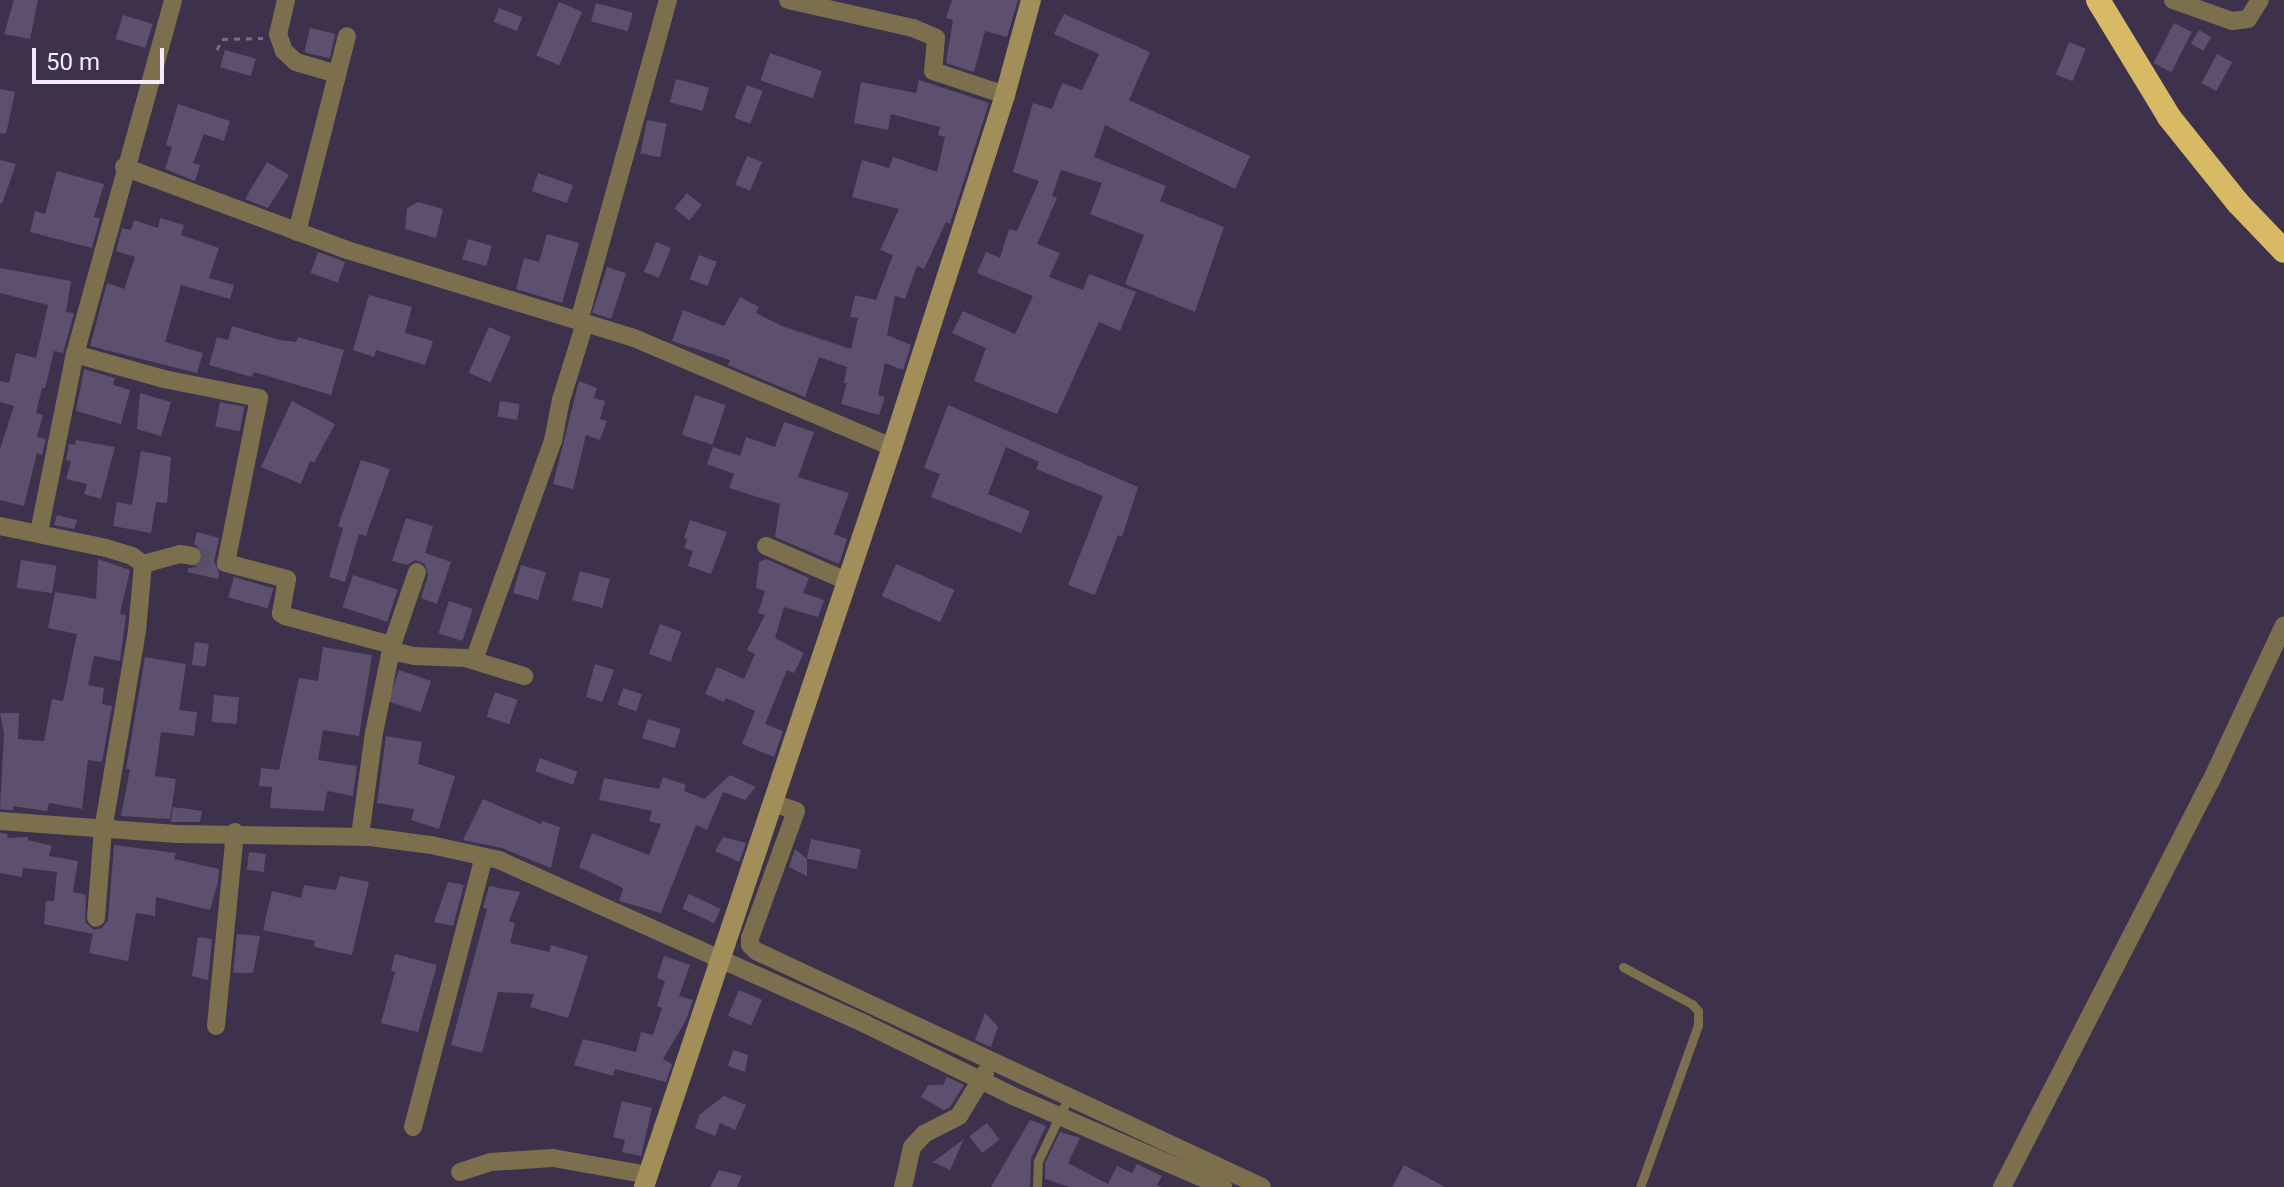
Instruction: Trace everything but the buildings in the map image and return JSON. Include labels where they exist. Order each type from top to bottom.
[{"type":"highway","points":[[2098,0],[2169,117],[2238,203],[2284,251]]},
{"type":"street","points":[[39,532],[75,354],[124,167],[173,0]]},
{"type":"street","points":[[286,0],[278,34],[284,51],[296,62],[337,74]]},
{"type":"street","points":[[474,660],[553,441],[561,400],[668,0]]},
{"type":"street","points":[[788,0],[913,28],[936,38],[933,71],[1005,95]]},
{"type":"street","points":[[460,1172],[490,1162],[553,1158],[646,1181],[721,960],[781,806],[847,581],[1005,95],[1031,0]]},
{"type":"street","points":[[2173,0],[2232,21],[2248,19],[2260,0]]},
{"type":"street","points":[[297,232],[347,36]]},
{"type":"street","points":[[124,167],[297,232],[634,338],[892,447]]},
{"type":"street","points":[[75,354],[164,379],[259,398],[224,563],[287,579],[281,613],[285,616],[391,648],[474,660],[524,676]]},
{"type":"street","points":[[0,526],[39,532],[132,556],[143,564]]},
{"type":"street","points":[[766,546],[847,581]]},
{"type":"street","points":[[143,564],[180,554],[192,556]]},
{"type":"street","points":[[96,918],[103,829],[137,631],[143,564]]},
{"type":"street","points":[[360,836],[374,733],[391,648],[417,572]]},
{"type":"street","points":[[2002,1187],[2282,639]]},
{"type":"street","points":[[781,806],[796,811],[750,945],[986,1071]]},
{"type":"street","points":[[0,821],[177,834],[235,832],[360,836],[431,845],[484,857],[1262,1187]]},
{"type":"street","points":[[216,1026],[235,832]]},
{"type":"street","points":[[413,1127],[484,857]]},
{"type":"street","points":[[903,1187],[912,1147],[924,1134],[959,1116],[986,1071]]},
{"type":"street","points":[[1066,1106],[1223,1187]]},
{"type":"lane","points":[[1623,967],[1692,1004],[1698,1011],[1698,1025],[1640,1187]]},
{"type":"lane","points":[[1037,1187],[1038,1161],[1066,1106]]},
{"type":"path","points":[[217,50],[222,39],[249,40],[278,34]]},
{"type":"tunnel","points":[[192,556],[222,562]]}]
